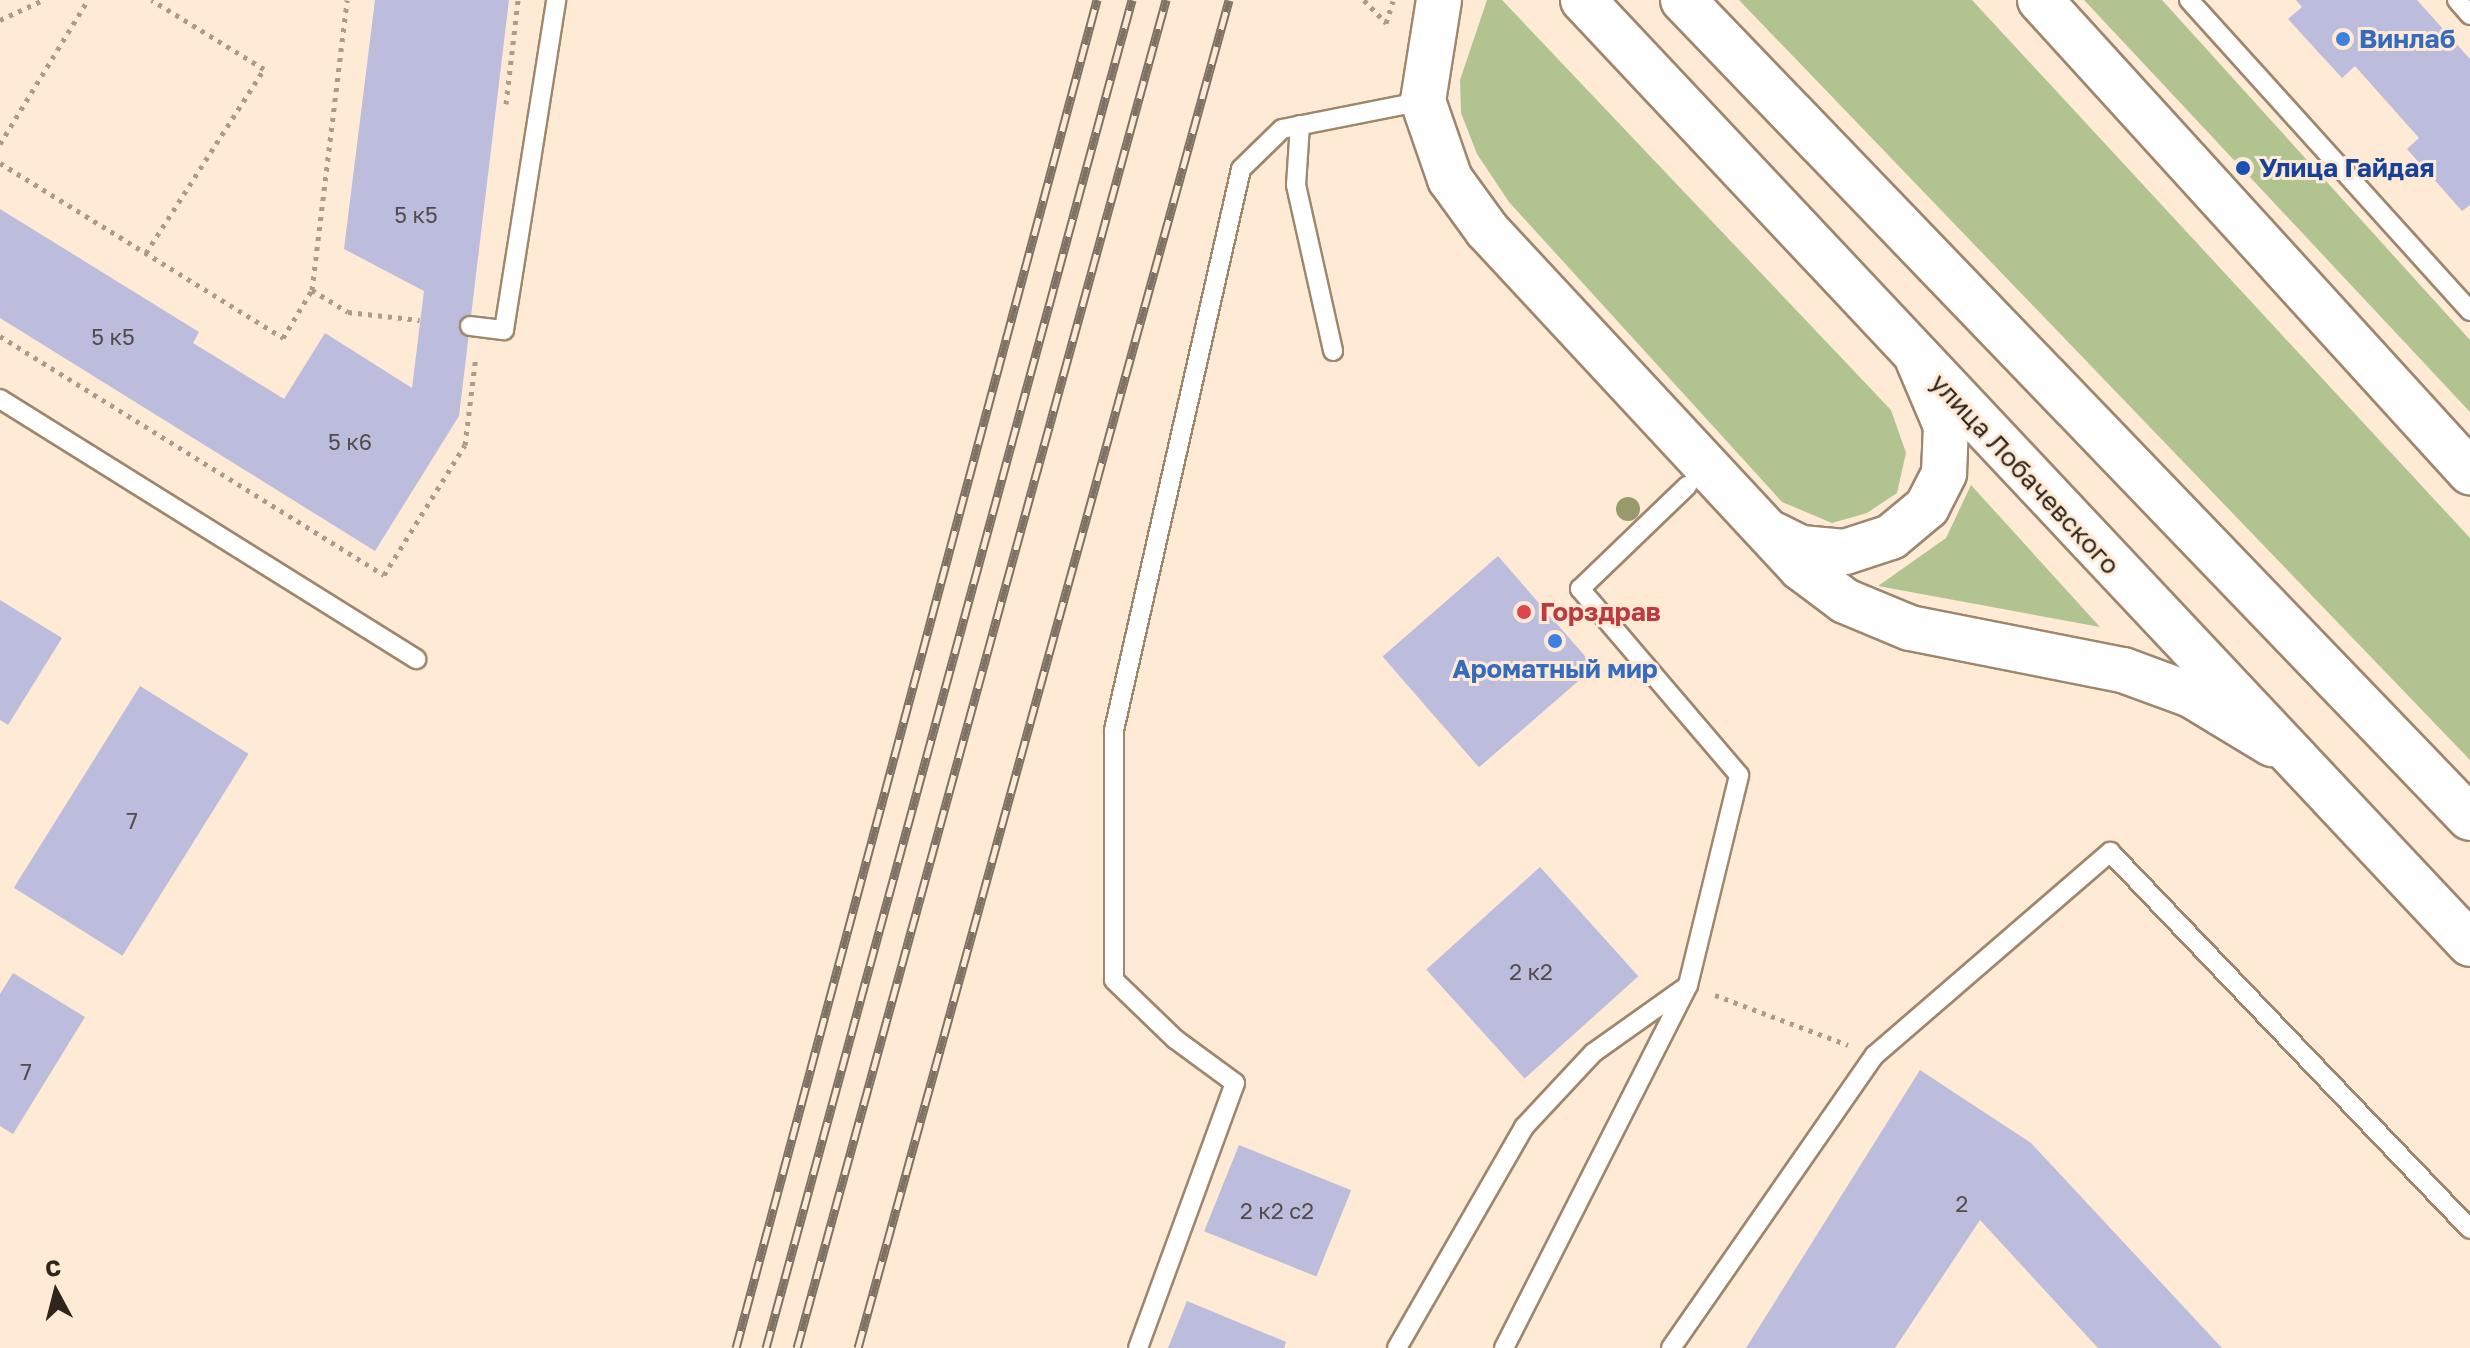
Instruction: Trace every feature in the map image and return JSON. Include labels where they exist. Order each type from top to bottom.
[{"type":"main road","name":"улица Лобачевского","points":[[1583,0],[2470,944]]},
{"type":"main road","points":[[1683,0],[2470,818]]},
{"type":"main road","points":[[2040,0],[2470,472]]},
{"type":"main road","points":[[1437,7],[1423,101],[1450,179],[1487,230],[1758,526],[1845,601],[1910,628],[2123,670],[2164,685],[2248,726],[2302,768]]},
{"type":"main road","points":[[1758,526],[1801,548],[1845,552],[1891,537],[1927,507],[1944,473],[1946,426],[1918,360]]},
{"type":"lane","points":[[470,326],[504,330],[556,0]]},
{"type":"lane","points":[[2189,0],[2470,311]]},
{"type":"lane","points":[[2457,0],[2470,15]]},
{"type":"lane","points":[[1138,1348],[1235,1083],[1175,1039],[1114,980],[1114,730],[1241,169],[1282,129],[1423,101]]},
{"type":"lane","points":[[1300,125],[1296,185],[1333,351]]},
{"type":"lane","points":[[0,399],[416,659]]},
{"type":"lane","points":[[1504,1348],[1688,985],[1739,775],[1580,589],[1687,486]]},
{"type":"lane","points":[[1671,1348],[1875,1055],[2110,852],[2470,1229]]},
{"type":"lane","points":[[1397,1348],[1524,1127],[1593,1053],[1688,985]]},
{"type":"path","points":[[0,20],[43,0]]},
{"type":"path","points":[[0,144],[88,0]]},
{"type":"path","points":[[146,253],[264,69],[152,0]]},
{"type":"path","points":[[0,163],[283,338],[312,290],[347,0]]},
{"type":"path","points":[[1364,0],[1386,23],[1393,0]]},
{"type":"path","points":[[312,290],[348,312],[420,320]]},
{"type":"path","points":[[0,336],[384,575],[465,445]]},
{"type":"path","points":[[1688,985],[1875,1055]]},
{"type":"green space","points":[[1487,0],[1502,0],[1891,410],[1906,453],[1897,493],[1867,513],[1832,523],[1782,502],[1509,202],[1477,154],[1461,113],[1460,80]]},
{"type":"green space","points":[[1739,0],[1972,0],[2470,538],[2470,760]]},
{"type":"green space","points":[[2084,0],[2162,0],[2470,340],[2470,412]]},
{"type":"green space","points":[[1971,485],[2100,627],[1878,586],[1946,538]]},
{"type":"building","points":[[375,0],[509,0],[459,416],[375,551],[0,318],[0,209],[199,332],[193,343],[284,399],[325,333],[412,388],[424,291],[344,249]]},
{"type":"building","points":[[2296,0],[2417,0],[2470,59],[2470,205],[2462,211],[2407,149],[2419,138],[2355,66],[2342,78],[2288,19],[2302,7]]},
{"type":"building","points":[[1498,556],[1594,667],[1479,767],[1383,656]]},
{"type":"building","points":[[0,600],[62,638],[8,725],[0,720]]},
{"type":"building","points":[[140,686],[249,754],[122,956],[14,888]]},
{"type":"building","points":[[1540,867],[1638,976],[1525,1079],[1426,969]]},
{"type":"building","points":[[13,973],[85,1017],[13,1134],[0,1126],[0,994]]},
{"type":"building","points":[[1920,1070],[2031,1143],[2222,1348],[2098,1348],[1980,1220],[1895,1348],[1746,1348]]},
{"type":"building","points":[[1239,1145],[1351,1190],[1316,1277],[1204,1231]]},
{"type":"building","points":[[1187,1301],[1286,1342],[1284,1348],[1168,1348]]},
{"type":"railway","points":[[736,1348],[1097,0]]},
{"type":"railway","points":[[766,1348],[1132,0]]},
{"type":"railway","points":[[797,1348],[1166,0]]},
{"type":"railway","points":[[858,1348],[1229,0]]},
{"type":"place","name":"Винлаб","points":[[2343,39]]},
{"type":"place","name":"Улица Гайдая","points":[[2243,168]]},
{"type":"place","name":"Горздрав","points":[[1524,612]]},
{"type":"place","name":"Ароматный мир","points":[[1555,641]]}]
